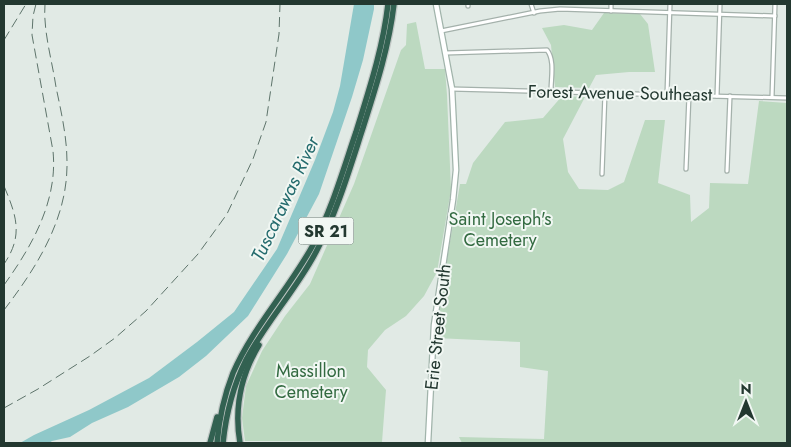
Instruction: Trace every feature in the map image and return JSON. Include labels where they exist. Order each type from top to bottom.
[{"type":"highway","points":[[377,61],[384,4]]},
{"type":"highway","name":"SR 21","points":[[217,443],[220,415],[228,386],[238,363],[256,332],[300,268],[326,217],[341,178],[377,61],[388,4]]},
{"type":"highway","name":"SR 21","points":[[223,443],[227,414],[238,378],[257,341],[316,252],[334,215],[379,76],[386,51],[394,4]]},
{"type":"highway","points":[[240,443],[238,426],[240,390],[256,350],[281,306]]},
{"type":"highway","points":[[210,443],[232,370],[240,353],[256,332]]},
{"type":"main road","name":"Erie Street South","points":[[428,443],[434,324],[456,177],[452,89],[436,4]]},
{"type":"street","points":[[531,4],[534,13]]},
{"type":"street","points":[[611,4],[611,11]]},
{"type":"street","points":[[667,94],[670,4]]},
{"type":"street","points":[[717,96],[720,4]]},
{"type":"street","points":[[772,97],[775,4]]},
{"type":"street","points":[[442,31],[560,9],[775,16]]},
{"type":"street","points":[[446,53],[547,50],[550,53],[552,63],[551,91]]},
{"type":"street","name":"Forest Avenue Southeast","points":[[452,89],[787,98]]},
{"type":"street","points":[[602,174],[605,93]]},
{"type":"street","points":[[686,169],[688,95]]},
{"type":"street","points":[[727,171],[730,96]]},
{"type":"green space","points":[[604,13],[640,14],[648,24],[655,72],[596,75],[589,88],[555,87],[551,45],[542,28],[564,25],[592,30]]},
{"type":"green space","name":"Massillon Cemetery","points":[[416,22],[425,69],[445,69],[451,190],[437,272],[424,296],[406,316],[385,330],[368,350],[367,367],[386,390],[382,442],[245,441],[242,418],[246,386],[262,351],[285,316],[310,284],[354,184],[401,50],[406,45],[407,24]]},
{"type":"green space","name":"Saint Joseph's Cemetery","points":[[562,96],[585,97],[563,139],[568,172],[579,189],[608,190],[624,182],[645,120],[665,120],[658,183],[690,195],[691,222],[709,208],[710,183],[748,184],[759,101],[787,103],[787,443],[462,443],[459,437],[544,439],[548,371],[520,367],[520,342],[436,338],[460,184],[466,184],[473,163],[505,122],[543,118]]},
{"type":"water","points":[[354,4],[374,4],[374,9],[363,60],[352,97],[319,194],[287,254],[248,316],[206,356],[179,377],[128,407],[92,423],[70,437],[49,443],[20,443],[89,410],[149,378],[234,312],[277,249],[315,160],[333,112],[340,86]]},
{"type":"railway","points":[[4,40],[26,4]]},
{"type":"railway","points":[[4,285],[33,239],[41,222],[51,188],[53,151],[32,35],[36,4]]},
{"type":"railway","points":[[4,310],[28,277],[48,241],[62,203],[66,183],[66,143],[47,35],[45,4]]},
{"type":"railway","points":[[4,408],[38,389],[115,338],[146,311],[198,254],[227,214],[253,159],[266,122],[279,34],[280,4]]},
{"type":"railway","points":[[4,186],[12,206],[16,225],[14,244],[4,264]]},
{"type":"water label","name":"Tuscarawas River","points":[[285,199]]}]
